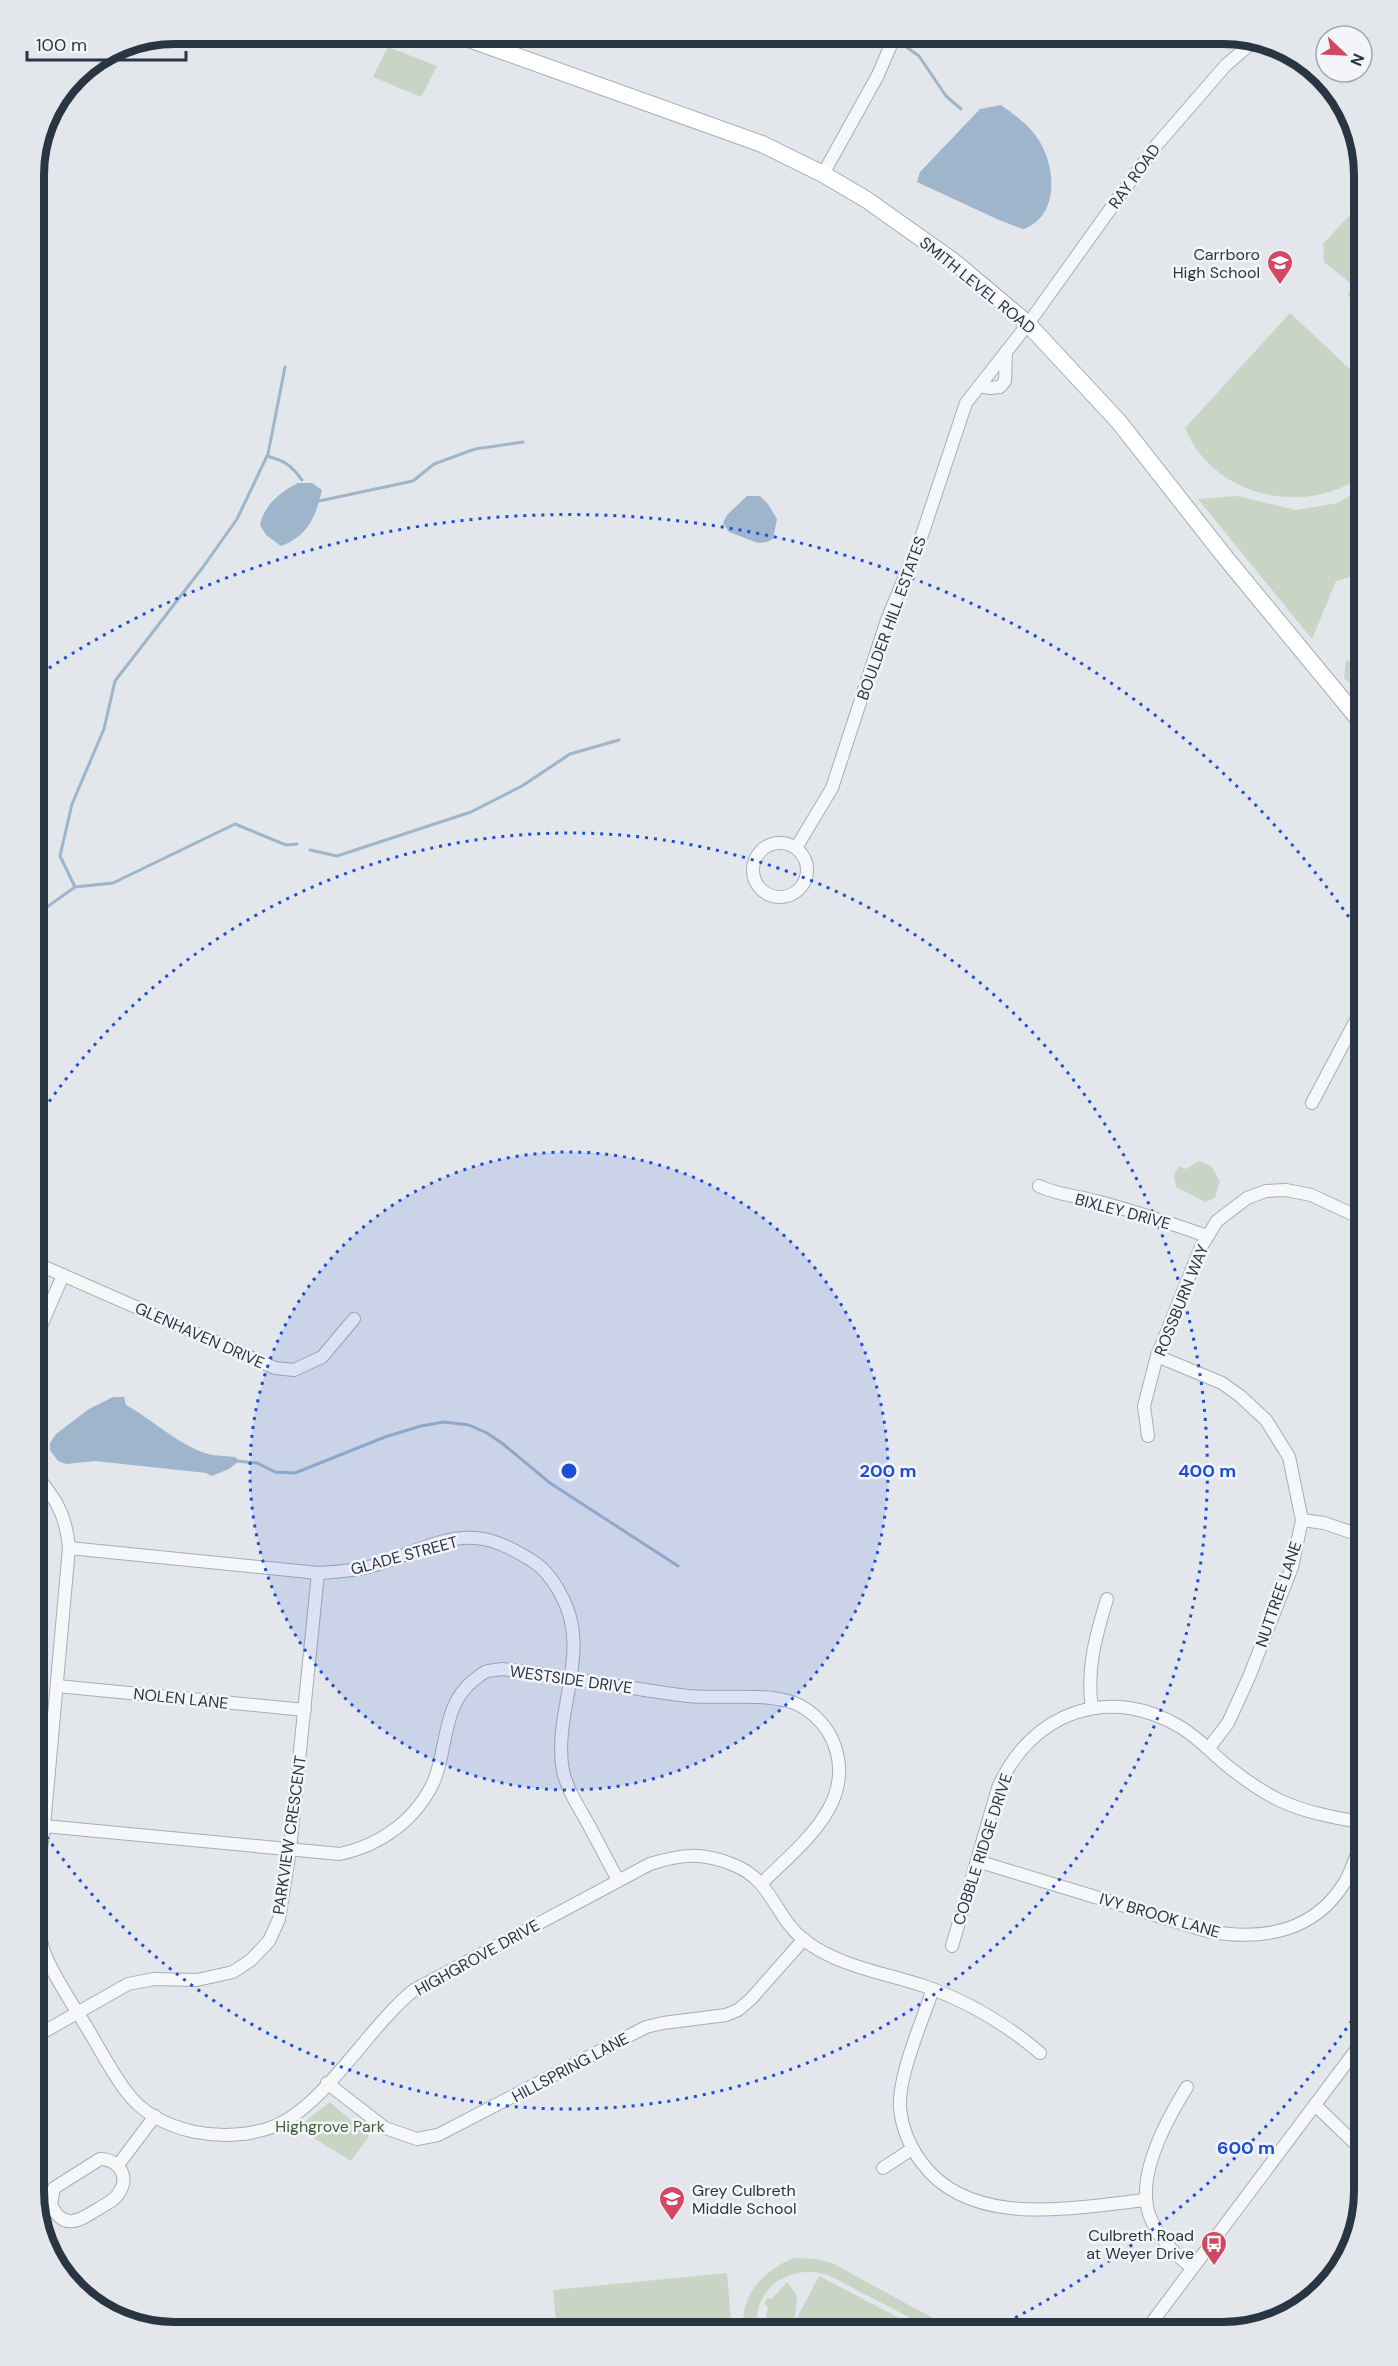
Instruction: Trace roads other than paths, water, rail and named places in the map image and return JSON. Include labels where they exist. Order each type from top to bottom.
[{"type":"main road","name":"SMITH LEVEL ROAD","points":[[483,44],[762,144],[823,174],[867,200],[953,261],[1028,324],[1119,422],[1225,556],[1354,713]]},
{"type":"street","points":[[823,174],[878,75],[891,44]]},
{"type":"street","name":"RAY ROAD","points":[[1028,324],[1154,148],[1194,99],[1226,65],[1248,46]]},
{"type":"street","name":"BOULDER HILL ESTATES","points":[[796,848],[832,788],[887,620],[922,535],[966,403],[1028,324]]},
{"type":"street","points":[[772,844],[789,844],[796,848],[806,861],[808,870],[803,887],[788,897],[780,898],[763,892],[757,886],[753,870],[758,854],[772,844]]},
{"type":"street","points":[[1312,1103],[1354,1024]]},
{"type":"street","name":"BIXLEY DRIVE","points":[[1038,1186],[1057,1194],[1147,1214],[1207,1236]]},
{"type":"street","name":"ROSSBURN WAY","points":[[1148,1436],[1144,1406],[1157,1356],[1207,1236],[1229,1210],[1247,1198],[1266,1191],[1286,1190],[1311,1195],[1354,1215]]},
{"type":"street","name":"GLENHAVEN DRIVE","points":[[44,1267],[275,1368],[294,1370],[322,1357],[354,1319]]},
{"type":"street","points":[[44,1319],[63,1275]]},
{"type":"street","name":"NUTTREE LANE","points":[[1157,1356],[1222,1383],[1266,1420],[1289,1457],[1302,1520],[1292,1567],[1249,1677],[1228,1723],[1209,1748]]},
{"type":"street","name":"HIGHGROVE DRIVE","points":[[44,1483],[59,1506],[68,1532],[69,1548],[44,1826]]},
{"type":"street","points":[[1302,1520],[1324,1523],[1354,1533]]},
{"type":"street","name":"GLADE STREET","points":[[69,1548],[318,1573],[344,1572],[371,1567],[453,1539],[477,1538],[498,1543],[538,1564],[555,1583],[569,1608],[574,1632],[574,1661],[562,1740],[563,1771],[571,1794],[618,1880]]},
{"type":"street","name":"PARKVIEW CRESCENT","points":[[44,2032],[128,1984],[154,1978],[197,1980],[233,1972],[251,1960],[269,1941],[279,1919],[290,1850],[318,1573]]},
{"type":"street","points":[[1092,1708],[1089,1678],[1091,1662],[1107,1599]]},
{"type":"street","name":"WESTSIDE DRIVE","points":[[44,1826],[340,1854],[358,1850],[386,1838],[423,1802],[435,1779],[449,1716],[457,1699],[469,1684],[484,1672],[503,1670],[691,1696],[769,1698],[790,1701],[810,1712],[828,1729],[839,1758],[839,1782],[835,1796],[818,1826],[762,1882]]},
{"type":"street","name":"NOLEN LANE","points":[[57,1686],[304,1710]]},
{"type":"street","name":"COBBLE RIDGE DRIVE","points":[[952,1946],[998,1788],[1018,1753],[1029,1740],[1050,1724],[1078,1711],[1115,1706],[1153,1714],[1184,1729],[1225,1764],[1280,1800],[1329,1817],[1354,1821]]},
{"type":"street","points":[[44,1757],[49,1758]]},
{"type":"street","name":"HIGHGROVE DRIVE","points":[[44,1950],[46,1958],[77,2012],[126,2092],[155,2116],[200,2133],[222,2135],[275,2126],[302,2108],[327,2083],[395,2005],[414,1990],[650,1864],[675,1856],[692,1854],[712,1857],[734,1865],[762,1882],[791,1927],[829,1956],[933,1989],[986,2013],[1040,2053]]},
{"type":"street","name":"IVY BROOK LANE","points":[[977,1862],[1207,1931],[1233,1936],[1253,1936],[1275,1933],[1292,1927],[1324,1907],[1345,1881],[1354,1858]]},
{"type":"street","name":"HILLSPRING LANE","points":[[327,2083],[385,2128],[417,2139],[438,2135],[646,2027],[726,2015],[738,2010],[751,1999],[804,1939]]},
{"type":"street","points":[[933,1989],[906,2071],[900,2108],[912,2149],[940,2182],[965,2196],[993,2205],[1046,2210],[1146,2200]]},
{"type":"street","points":[[1152,2322],[1354,2053]]},
{"type":"street","points":[[1187,2087],[1170,2114],[1155,2147],[1146,2200],[1151,2220],[1164,2241],[1192,2268]]},
{"type":"street","points":[[1315,2105],[1354,2142]]},
{"type":"street","points":[[118,2165],[155,2116]]},
{"type":"street","points":[[883,2168],[912,2149]]},
{"type":"street","points":[[95,2160],[110,2160],[118,2165],[124,2184],[114,2199],[75,2222],[62,2219],[57,2215],[51,2199],[54,2188],[58,2184],[95,2160]]},
{"type":"water","points":[[1001,105],[1020,119],[1036,136],[1043,147],[1051,174],[1049,201],[1044,213],[1023,229],[917,182],[920,172],[980,109]]},
{"type":"water","points":[[298,483],[312,483],[322,490],[320,499],[314,517],[304,531],[281,546],[266,535],[260,525],[269,505]]},
{"type":"water","points":[[747,496],[760,496],[768,504],[777,519],[773,539],[758,543],[729,532],[723,523],[727,515]]},
{"type":"water","points":[[113,1397],[124,1397],[126,1405],[190,1447],[212,1455],[235,1457],[239,1461],[229,1469],[212,1476],[206,1473],[95,1461],[66,1464],[58,1461],[50,1450],[50,1443],[56,1434],[89,1409]]},
{"type":"waterway","points":[[902,44],[919,56],[946,96],[961,109]]},
{"type":"waterway","points":[[75,887],[60,856],[72,804],[104,729],[115,681],[237,519],[268,454],[285,367]]},
{"type":"waterway","points":[[319,501],[413,481],[434,464],[475,449],[523,442]]},
{"type":"waterway","points":[[267,456],[287,464],[302,480]]},
{"type":"waterway","points":[[310,850],[337,856],[471,812],[522,786],[570,754],[619,740]]},
{"type":"waterway","points":[[44,909],[75,887],[113,883],[235,824],[286,845],[297,844]]},
{"type":"waterway","points":[[237,1461],[257,1463],[275,1472],[295,1473],[385,1437],[421,1426],[444,1422],[469,1425],[487,1433],[550,1483],[678,1566]]},
{"type":"place","name":"Carrboro High School","points":[[1280,286]]},
{"type":"place","name":"Grey Culbreth Middle School","points":[[672,2222]]},
{"type":"place","name":"Culbreth Road at Weyer Drive","points":[[1214,2267]]},
{"type":"park label","name":"Highgrove Park","points":[[330,2126]]}]
